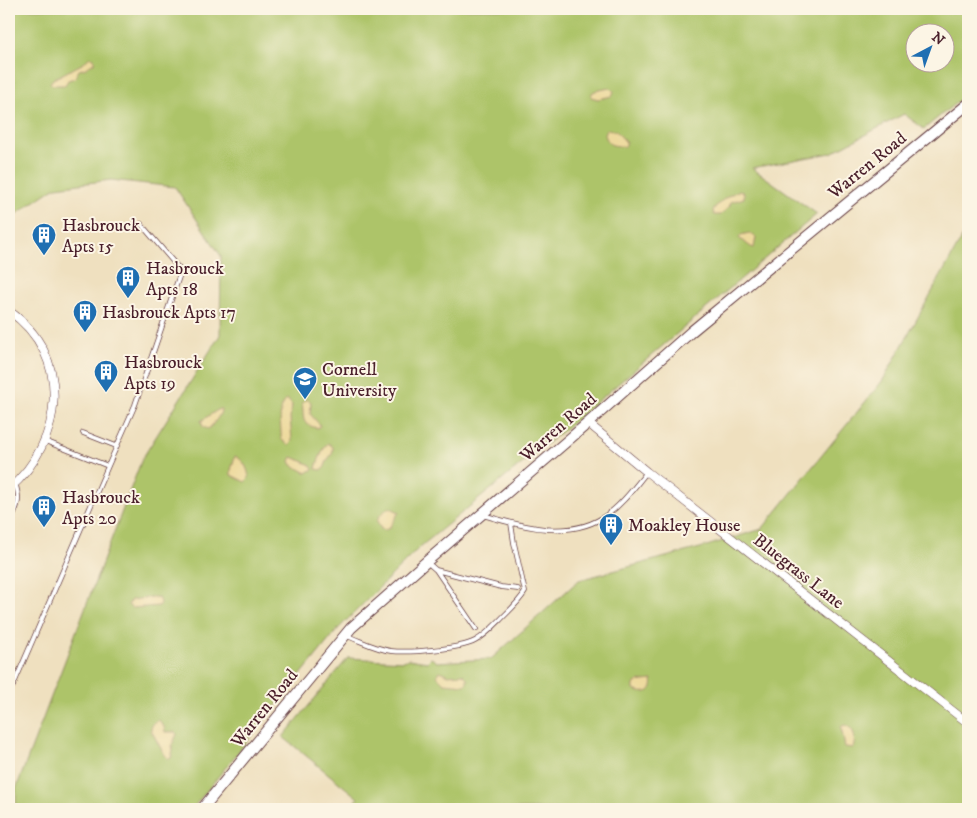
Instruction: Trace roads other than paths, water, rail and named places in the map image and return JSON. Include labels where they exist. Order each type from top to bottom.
[{"type":"street","name":"Warren Road","points":[[202,809],[345,635],[426,562],[588,424],[700,325],[968,104]]},
{"type":"street","points":[[9,311],[18,317],[37,340],[50,366],[53,386],[53,416],[45,441],[30,468],[12,486]]},
{"type":"street","name":"Bluegrass Lane","points":[[588,424],[968,723]]},
{"type":"lane","points":[[9,685],[13,686],[135,405],[181,271],[141,224]]},
{"type":"lane","points":[[83,433],[116,446]]},
{"type":"lane","points":[[45,441],[108,466]]},
{"type":"lane","points":[[481,514],[511,523],[548,529],[578,529],[594,523],[609,514],[622,502],[647,472]]},
{"type":"lane","points":[[9,526],[20,495],[12,486]]},
{"type":"lane","points":[[345,635],[378,647],[398,651],[451,648],[464,646],[477,640],[500,620],[525,592],[511,523]]},
{"type":"lane","points":[[426,562],[436,570],[476,630]]},
{"type":"lane","points":[[436,570],[501,587],[518,589]]},
{"type":"place","name":"Hasbrouck Apts 15","points":[[44,256]]},
{"type":"place","name":"Hasbrouck Apts 18","points":[[128,299]]},
{"type":"place","name":"Hasbrouck Apts 17","points":[[85,333]]},
{"type":"place","name":"Hasbrouck Apts 19","points":[[106,393]]},
{"type":"place","name":"Cornell University","points":[[305,400]]},
{"type":"place","name":"Hasbrouck Apts 20","points":[[44,528]]},
{"type":"place","name":"Moakley House","points":[[611,546]]}]
